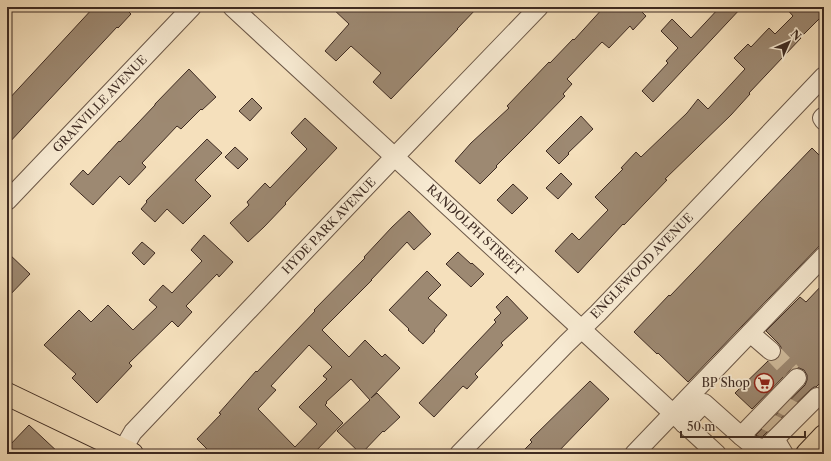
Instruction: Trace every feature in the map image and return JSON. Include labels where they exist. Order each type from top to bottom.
[{"type":"main road","points":[[7,394],[127,452]]},
{"type":"main road","points":[[807,454],[824,436]]},
{"type":"street","name":"GRANVILLE AVENUE","points":[[7,201],[192,7]]},
{"type":"street","name":"RANDOLPH STREET","points":[[232,7],[717,454]]},
{"type":"street","name":"HYDE PARK AVENUE","points":[[127,452],[133,432],[539,7]]},
{"type":"street","name":"ENGLEWOOD AVENUE","points":[[459,454],[603,307],[824,76]]},
{"type":"street","points":[[824,116],[822,118],[824,120]]},
{"type":"street","points":[[644,451],[679,418],[750,333],[824,256]]},
{"type":"street","points":[[750,333],[771,351]]},
{"type":"street","points":[[679,418],[704,404],[746,445],[765,449],[781,438],[797,412],[821,403],[795,376],[777,401],[761,418],[746,445]]},
{"type":"building","points":[[94,7],[124,7],[131,14],[118,28],[117,27],[7,145],[7,101]]},
{"type":"building","points":[[331,7],[478,7],[391,99],[373,82],[381,73],[351,46],[336,61],[325,51],[349,24]]},
{"type":"building","points":[[604,7],[637,7],[646,16],[633,30],[630,26],[609,48],[602,42],[567,79],[572,84],[563,94],[565,96],[480,184],[455,161],[471,143],[509,108],[507,106],[549,62],[550,63],[573,39],[574,40]]},
{"type":"building","points":[[720,7],[742,7],[653,102],[642,91],[668,63],[666,61],[678,48],[661,31],[672,19],[691,38]]},
{"type":"building","points":[[785,7],[818,7],[824,14],[749,93],[750,94],[731,115],[665,179],[667,180],[624,225],[623,224],[578,273],[555,251],[572,233],[579,240],[608,210],[595,197],[623,169],[621,168],[636,152],[641,157],[687,113],[698,99],[708,109],[745,69],[734,58],[748,44],[751,47],[769,28],[775,34],[793,16]]},
{"type":"building","points":[[189,69],[216,97],[202,110],[201,109],[181,129],[177,126],[142,163],[146,167],[129,185],[120,176],[93,205],[70,184],[83,170],[88,175]]},
{"type":"building","points":[[252,98],[262,108],[250,121],[239,111]]},
{"type":"building","points":[[581,116],[593,129],[568,153],[569,154],[559,164],[546,151]]},
{"type":"building","points":[[305,118],[337,148],[285,203],[286,204],[248,242],[230,223],[249,205],[247,202],[265,183],[270,188],[307,149],[291,133]]},
{"type":"building","points":[[207,139],[222,153],[195,180],[211,196],[183,224],[167,209],[155,222],[141,209],[147,202],[146,201]]},
{"type":"building","points":[[235,147],[248,159],[238,169],[225,157]]},
{"type":"building","points":[[812,148],[824,160],[824,241],[688,382],[634,332]]},
{"type":"building","points":[[561,173],[572,184],[558,199],[546,188]]},
{"type":"building","points":[[513,184],[528,198],[512,214],[497,200]]},
{"type":"building","points":[[409,211],[431,234],[414,250],[407,242],[372,280],[322,330],[349,357],[365,340],[382,357],[385,354],[400,368],[371,398],[377,393],[400,417],[384,432],[383,431],[361,454],[337,431],[370,400],[351,379],[326,402],[327,403],[325,405],[343,423],[313,454],[212,454],[197,439],[221,414],[219,413],[256,371],[257,372],[315,311],[314,310],[365,258],[364,257]],"holes":[[[309,345],[332,367],[323,376],[327,379],[299,407],[317,424],[295,447],[258,409],[276,390],[271,386]]]},
{"type":"building","points":[[204,235],[233,262],[219,277],[217,274],[186,306],[192,312],[178,327],[172,321],[129,363],[132,366],[97,403],[72,378],[76,374],[44,345],[79,310],[91,322],[108,305],[133,330],[157,307],[149,300],[163,285],[172,293],[202,261],[191,250]]},
{"type":"building","points":[[142,242],[155,253],[144,265],[132,253]]},
{"type":"building","points":[[7,252],[30,274],[7,298]]},
{"type":"building","points":[[458,252],[484,274],[471,287],[446,264]]},
{"type":"building","points":[[427,271],[441,285],[428,298],[447,315],[423,344],[389,310]]},
{"type":"building","points":[[824,283],[824,379],[816,387],[810,390],[762,437],[757,436],[756,435],[805,385],[807,375],[804,370],[799,368],[790,370],[752,409],[735,393],[768,361],[774,361],[779,358],[781,347],[766,331],[800,297],[806,302]]},
{"type":"building","points":[[507,296],[528,318],[501,343],[503,345],[475,374],[478,377],[467,389],[463,386],[434,417],[419,403],[496,322],[494,320],[501,313],[496,307]]},
{"type":"building","points":[[590,381],[609,399],[556,454],[520,454],[532,442],[530,440]]},
{"type":"building","points":[[29,425],[60,454],[16,454],[8,447]]},
{"type":"tunnel","points":[[771,351],[792,373]]},
{"type":"tunnel","points":[[778,402],[794,411]]},
{"type":"tunnel","points":[[762,419],[779,427]]},
{"type":"place","name":"BP Shop","points":[[764,383]]}]
